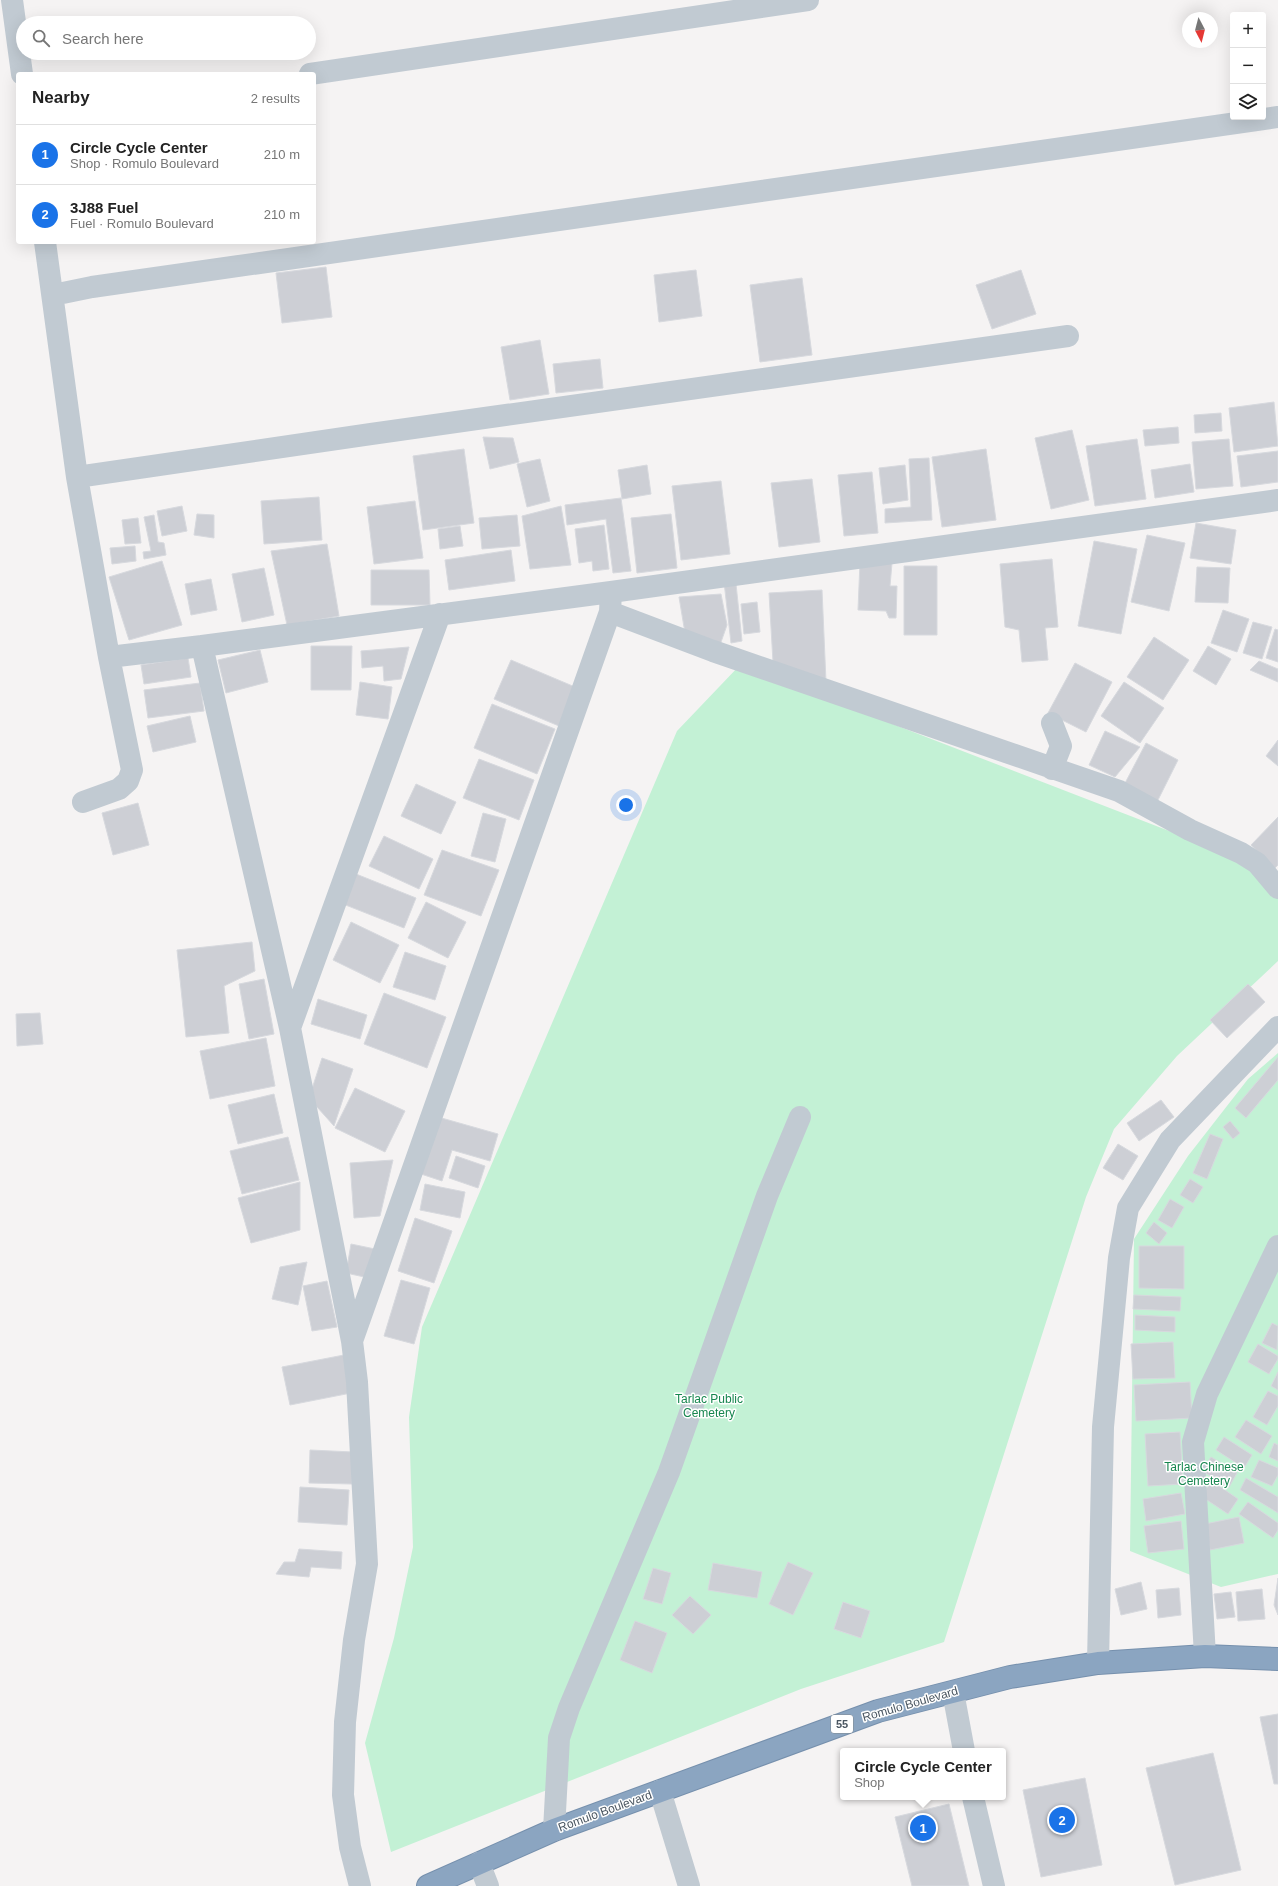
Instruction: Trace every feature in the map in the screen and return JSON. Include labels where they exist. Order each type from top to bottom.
[{"type":"highway","name":"Romulo Boulevard","points":[[428,1886],[554,1830],[878,1711],[1010,1677],[1098,1663],[1205,1656],[1278,1659]]},
{"type":"street","points":[[12,0],[16,30]]},
{"type":"street","points":[[316,73],[808,0]]},
{"type":"street","points":[[20,60],[22,72]]},
{"type":"street","points":[[52,295],[100,286],[1278,117]]},
{"type":"street","points":[[45,244],[77,478],[109,657],[132,770],[128,781],[119,789],[83,802]]},
{"type":"street","points":[[77,478],[363,435],[1068,336]]},
{"type":"street","points":[[109,657],[440,614],[611,602],[1278,500]]},
{"type":"street","points":[[611,602],[713,651],[1119,791],[1190,830],[1241,853],[1257,863],[1278,888]]},
{"type":"street","points":[[352,1341],[611,602]]},
{"type":"street","points":[[290,1028],[440,614]]},
{"type":"street","points":[[202,646],[290,1028],[352,1341],[357,1382],[368,1564],[354,1640],[345,1722],[344,1795],[350,1847],[360,1886]]},
{"type":"street","points":[[1052,723],[1061,746],[1052,768]]},
{"type":"street","points":[[1098,1663],[1103,1426],[1119,1258],[1128,1208],[1170,1140],[1278,1027]]},
{"type":"street","points":[[554,1830],[559,1738],[669,1472],[767,1196],[800,1117]]},
{"type":"street","points":[[1205,1656],[1193,1442],[1207,1394],[1278,1246]]},
{"type":"street","points":[[953,1692],[963,1748]]},
{"type":"street","points":[[660,1791],[689,1886]]},
{"type":"street","points":[[974,1800],[994,1886]]},
{"type":"street","points":[[479,1863],[488,1886]]},
{"type":"green space","name":"Tarlac Public Cemetery","points":[[740,665],[1265,868],[1278,883],[1278,961],[1177,1056],[1114,1129],[1086,1197],[944,1642],[801,1689],[391,1852],[365,1743],[394,1638],[413,1547],[409,1417],[422,1327],[677,731]]},
{"type":"green space","name":"Tarlac Chinese Cemetery","points":[[1278,1053],[1278,1574],[1221,1587],[1130,1551],[1134,1239],[1188,1156],[1248,1079]]},
{"type":"building","points":[[326,267],[332,317],[282,323],[276,273]]},
{"type":"building","points":[[696,270],[702,316],[659,322],[654,275]]},
{"type":"building","points":[[1021,270],[1036,314],[992,329],[976,285]]},
{"type":"building","points":[[802,278],[812,355],[760,362],[750,285]]},
{"type":"building","points":[[540,340],[549,394],[510,400],[501,347]]},
{"type":"building","points":[[600,359],[603,388],[556,393],[553,364]]},
{"type":"building","points":[[1274,402],[1278,446],[1234,452],[1229,408]]},
{"type":"building","points":[[1221,413],[1222,431],[1195,433],[1194,415]]},
{"type":"building","points":[[1178,427],[1179,443],[1145,446],[1143,430]]},
{"type":"building","points":[[1072,430],[1089,500],[1051,509],[1035,438]]},
{"type":"building","points":[[483,437],[513,438],[519,462],[490,469]]},
{"type":"building","points":[[1137,439],[1146,499],[1095,506],[1086,446]]},
{"type":"building","points":[[1229,439],[1233,486],[1196,489],[1192,442]]},
{"type":"building","points":[[464,449],[474,523],[423,530],[413,456]]},
{"type":"building","points":[[986,449],[996,520],[942,527],[932,457]]},
{"type":"building","points":[[1278,451],[1278,482],[1241,487],[1237,456]]},
{"type":"building","points":[[929,458],[932,520],[885,523],[885,509],[911,507],[909,459]]},
{"type":"building","points":[[540,459],[550,501],[527,507],[517,464]]},
{"type":"building","points":[[1190,464],[1194,492],[1155,498],[1151,470]]},
{"type":"building","points":[[647,465],[651,494],[622,499],[618,470]]},
{"type":"building","points":[[905,465],[908,500],[883,504],[879,468]]},
{"type":"building","points":[[872,472],[878,533],[844,536],[838,475]]},
{"type":"building","points":[[812,479],[820,542],[779,547],[771,483]]},
{"type":"building","points":[[721,481],[730,554],[681,560],[672,486]]},
{"type":"building","points":[[319,497],[322,540],[264,544],[261,501]]},
{"type":"building","points":[[621,498],[631,571],[613,573],[606,519],[567,525],[565,505]]},
{"type":"building","points":[[415,501],[423,558],[374,564],[367,507]]},
{"type":"building","points":[[182,506],[187,531],[162,536],[157,511]]},
{"type":"building","points":[[561,506],[571,565],[530,569],[522,516]]},
{"type":"building","points":[[197,514],[214,515],[214,538],[194,535]]},
{"type":"building","points":[[671,514],[677,568],[637,573],[631,518]]},
{"type":"building","points":[[154,515],[158,542],[164,543],[166,555],[144,559],[143,552],[151,551],[144,517]]},
{"type":"building","points":[[517,515],[520,546],[482,549],[479,518]]},
{"type":"building","points":[[138,518],[141,543],[125,544],[122,520]]},
{"type":"building","points":[[1196,523],[1236,530],[1231,564],[1190,558]]},
{"type":"building","points":[[604,525],[609,569],[593,571],[592,561],[579,563],[575,529]]},
{"type":"building","points":[[460,526],[463,546],[440,549],[438,529]]},
{"type":"building","points":[[1147,535],[1185,543],[1169,611],[1131,602]]},
{"type":"building","points":[[1094,541],[1137,549],[1121,634],[1078,626]]},
{"type":"building","points":[[327,544],[339,616],[287,625],[271,551]]},
{"type":"building","points":[[135,546],[136,561],[112,564],[110,548]]},
{"type":"building","points":[[511,550],[515,581],[449,590],[445,560]]},
{"type":"building","points":[[1052,559],[1058,627],[1045,628],[1048,660],[1022,662],[1019,630],[1005,627],[1000,564]]},
{"type":"building","points":[[162,561],[182,625],[129,640],[109,577]]},
{"type":"building","points":[[860,562],[892,563],[890,586],[897,586],[896,618],[889,618],[886,611],[858,610]]},
{"type":"building","points":[[904,566],[937,566],[937,635],[904,635]]},
{"type":"building","points":[[1197,567],[1230,568],[1228,603],[1195,602]]},
{"type":"building","points":[[264,568],[274,615],[242,622],[232,574]]},
{"type":"building","points":[[371,570],[429,570],[430,605],[371,605]]},
{"type":"building","points":[[211,579],[217,610],[191,615],[185,584]]},
{"type":"building","points":[[724,582],[736,584],[742,641],[731,643]]},
{"type":"building","points":[[822,590],[826,682],[773,662],[769,593]]},
{"type":"building","points":[[721,594],[727,625],[720,645],[686,639],[679,597]]},
{"type":"building","points":[[757,602],[760,632],[744,634],[741,604]]},
{"type":"building","points":[[1223,610],[1249,619],[1237,652],[1211,643]]},
{"type":"building","points":[[1253,622],[1272,627],[1262,659],[1243,653]]},
{"type":"building","points":[[1275,629],[1278,630],[1278,662],[1266,658]]},
{"type":"building","points":[[1154,637],[1189,660],[1163,700],[1127,677]]},
{"type":"building","points":[[311,646],[352,646],[351,690],[311,690]]},
{"type":"building","points":[[1208,646],[1231,659],[1216,685],[1193,671]]},
{"type":"building","points":[[409,647],[401,679],[384,681],[383,666],[362,668],[361,651]]},
{"type":"building","points":[[260,650],[268,682],[226,693],[218,660]]},
{"type":"building","points":[[188,658],[191,677],[144,684],[141,665]]},
{"type":"building","points":[[511,660],[575,687],[559,726],[494,699]]},
{"type":"building","points":[[1259,661],[1278,669],[1278,682],[1250,670]]},
{"type":"building","points":[[1075,663],[1112,682],[1086,732],[1048,713]]},
{"type":"building","points":[[360,682],[392,687],[388,719],[356,715]]},
{"type":"building","points":[[1124,682],[1164,708],[1140,743],[1101,716]]},
{"type":"building","points":[[200,683],[204,711],[148,718],[144,690]]},
{"type":"building","points":[[492,704],[555,729],[537,774],[474,748]]},
{"type":"building","points":[[190,716],[196,742],[153,752],[147,726]]},
{"type":"building","points":[[1105,731],[1140,747],[1115,777],[1089,765]]},
{"type":"building","points":[[1278,740],[1278,766],[1266,756]]},
{"type":"building","points":[[1146,743],[1178,760],[1156,804],[1123,787]]},
{"type":"building","points":[[479,759],[534,780],[519,820],[463,798]]},
{"type":"building","points":[[416,784],[456,802],[441,834],[401,816]]},
{"type":"building","points":[[138,803],[149,845],[113,855],[102,813]]},
{"type":"building","points":[[483,813],[506,819],[495,862],[471,856]]},
{"type":"building","points":[[1278,817],[1278,865],[1275,868],[1251,845]]},
{"type":"building","points":[[384,836],[433,859],[419,889],[369,866]]},
{"type":"building","points":[[442,850],[499,870],[481,916],[424,895]]},
{"type":"building","points":[[351,872],[416,898],[404,928],[338,902]]},
{"type":"building","points":[[426,902],[466,922],[448,958],[408,938]]},
{"type":"building","points":[[351,922],[399,945],[380,983],[333,960]]},
{"type":"building","points":[[252,942],[255,971],[224,986],[229,1033],[186,1037],[177,950]]},
{"type":"building","points":[[405,952],[446,966],[435,1000],[393,987]]},
{"type":"building","points":[[264,979],[274,1034],[249,1039],[239,984]]},
{"type":"building","points":[[1248,984],[1265,1002],[1227,1038],[1210,1020]]},
{"type":"building","points":[[384,993],[446,1017],[427,1068],[364,1044]]},
{"type":"building","points":[[318,999],[367,1015],[360,1039],[311,1024]]},
{"type":"building","points":[[40,1013],[43,1044],[17,1046],[16,1014]]},
{"type":"building","points":[[266,1038],[275,1086],[210,1099],[200,1051]]},
{"type":"building","points":[[1278,1057],[1278,1080],[1246,1118],[1235,1108]]},
{"type":"building","points":[[322,1058],[353,1069],[334,1126],[309,1098]]},
{"type":"building","points":[[355,1088],[405,1111],[385,1152],[335,1128]]},
{"type":"building","points":[[274,1094],[283,1133],[238,1144],[228,1105]]},
{"type":"building","points":[[1161,1100],[1174,1117],[1139,1141],[1127,1123]]},
{"type":"building","points":[[438,1117],[498,1134],[490,1161],[452,1150],[442,1181],[421,1174]]},
{"type":"building","points":[[1230,1121],[1240,1133],[1233,1139],[1223,1127]]},
{"type":"building","points":[[1210,1134],[1223,1139],[1207,1179],[1193,1173]]},
{"type":"building","points":[[288,1137],[299,1180],[242,1194],[230,1151]]},
{"type":"building","points":[[1118,1144],[1138,1156],[1123,1180],[1103,1168]]},
{"type":"building","points":[[456,1156],[485,1166],[478,1188],[449,1178]]},
{"type":"building","points":[[393,1160],[380,1216],[354,1218],[350,1163]]},
{"type":"building","points":[[1190,1179],[1203,1187],[1193,1203],[1180,1195]]},
{"type":"building","points":[[300,1182],[300,1230],[251,1243],[238,1198]]},
{"type":"building","points":[[425,1184],[465,1192],[460,1218],[420,1210]]},
{"type":"building","points":[[1170,1199],[1184,1207],[1172,1228],[1158,1220]]},
{"type":"building","points":[[415,1218],[452,1231],[434,1283],[398,1271]]},
{"type":"building","points":[[1154,1222],[1167,1233],[1159,1244],[1146,1233]]},
{"type":"building","points":[[351,1244],[375,1249],[369,1278],[346,1273]]},
{"type":"building","points":[[1139,1246],[1184,1246],[1184,1289],[1139,1288]]},
{"type":"building","points":[[307,1262],[298,1305],[272,1299],[280,1267]]},
{"type":"building","points":[[401,1280],[430,1288],[414,1344],[384,1336]]},
{"type":"building","points":[[327,1281],[337,1327],[312,1331],[303,1286]]},
{"type":"building","points":[[1134,1295],[1181,1297],[1180,1311],[1133,1309]]},
{"type":"building","points":[[1135,1315],[1175,1317],[1175,1332],[1135,1330]]},
{"type":"building","points":[[1272,1323],[1278,1326],[1277,1350],[1262,1343]]},
{"type":"building","points":[[1173,1342],[1175,1378],[1133,1379],[1131,1344]]},
{"type":"building","points":[[1258,1344],[1278,1356],[1278,1359],[1269,1374],[1248,1362]]},
{"type":"building","points":[[344,1355],[351,1393],[290,1405],[282,1367]]},
{"type":"building","points":[[1278,1372],[1278,1390],[1271,1386]]},
{"type":"building","points":[[1190,1382],[1192,1418],[1136,1421],[1134,1385]]},
{"type":"building","points":[[1268,1391],[1278,1396],[1278,1406],[1267,1425],[1253,1417]]},
{"type":"building","points":[[1246,1420],[1272,1436],[1261,1454],[1235,1437]]},
{"type":"building","points":[[1180,1432],[1183,1484],[1148,1486],[1145,1434]]},
{"type":"building","points":[[1224,1437],[1252,1455],[1244,1468],[1216,1450]]},
{"type":"building","points":[[1274,1443],[1278,1445],[1278,1461],[1269,1457]]},
{"type":"building","points":[[310,1450],[353,1452],[352,1484],[309,1483]]},
{"type":"building","points":[[1211,1457],[1237,1473],[1229,1487],[1202,1471]]},
{"type":"building","points":[[1259,1460],[1278,1468],[1278,1475],[1272,1486],[1251,1477]]},
{"type":"building","points":[[1246,1478],[1278,1497],[1278,1513],[1240,1490]]},
{"type":"building","points":[[1212,1481],[1238,1499],[1228,1514],[1201,1496]]},
{"type":"building","points":[[300,1487],[349,1490],[347,1525],[298,1522]]},
{"type":"building","points":[[1181,1493],[1185,1514],[1146,1521],[1143,1499]]},
{"type":"building","points":[[1248,1502],[1278,1523],[1278,1530],[1273,1538],[1239,1514]]},
{"type":"building","points":[[1239,1517],[1244,1543],[1210,1550],[1205,1524]]},
{"type":"building","points":[[1181,1521],[1184,1549],[1148,1553],[1144,1526]]},
{"type":"building","points":[[299,1549],[342,1552],[341,1569],[311,1567],[309,1577],[276,1574],[284,1562],[295,1562]]},
{"type":"building","points":[[788,1562],[813,1573],[793,1615],[769,1604]]},
{"type":"building","points":[[713,1563],[762,1572],[757,1598],[708,1590]]},
{"type":"building","points":[[653,1568],[671,1573],[662,1604],[643,1599]]},
{"type":"building","points":[[1278,1578],[1278,1615],[1274,1605]]},
{"type":"building","points":[[1141,1582],[1147,1609],[1121,1615],[1115,1589]]},
{"type":"building","points":[[1179,1588],[1181,1615],[1158,1618],[1156,1590]]},
{"type":"building","points":[[1262,1589],[1265,1619],[1238,1621],[1236,1592]]},
{"type":"building","points":[[1231,1592],[1235,1617],[1217,1619],[1214,1594]]},
{"type":"building","points":[[690,1596],[711,1615],[693,1634],[672,1615]]},
{"type":"building","points":[[843,1602],[870,1611],[861,1638],[834,1629]]},
{"type":"building","points":[[635,1621],[667,1633],[652,1673],[620,1660]]},
{"type":"building","points":[[1278,1714],[1278,1784],[1274,1784],[1260,1717]]},
{"type":"building","points":[[1213,1753],[1241,1870],[1175,1885],[1146,1768]]},
{"type":"building","points":[[1085,1778],[1102,1865],[1041,1877],[1023,1790]]},
{"type":"building","points":[[949,1804],[969,1886],[912,1886],[895,1817]]},
{"type":"place","name":"3J88 Fuel","points":[[1062,1820]]},
{"type":"place","name":"Circle Cycle Center","points":[[923,1828]]}]
